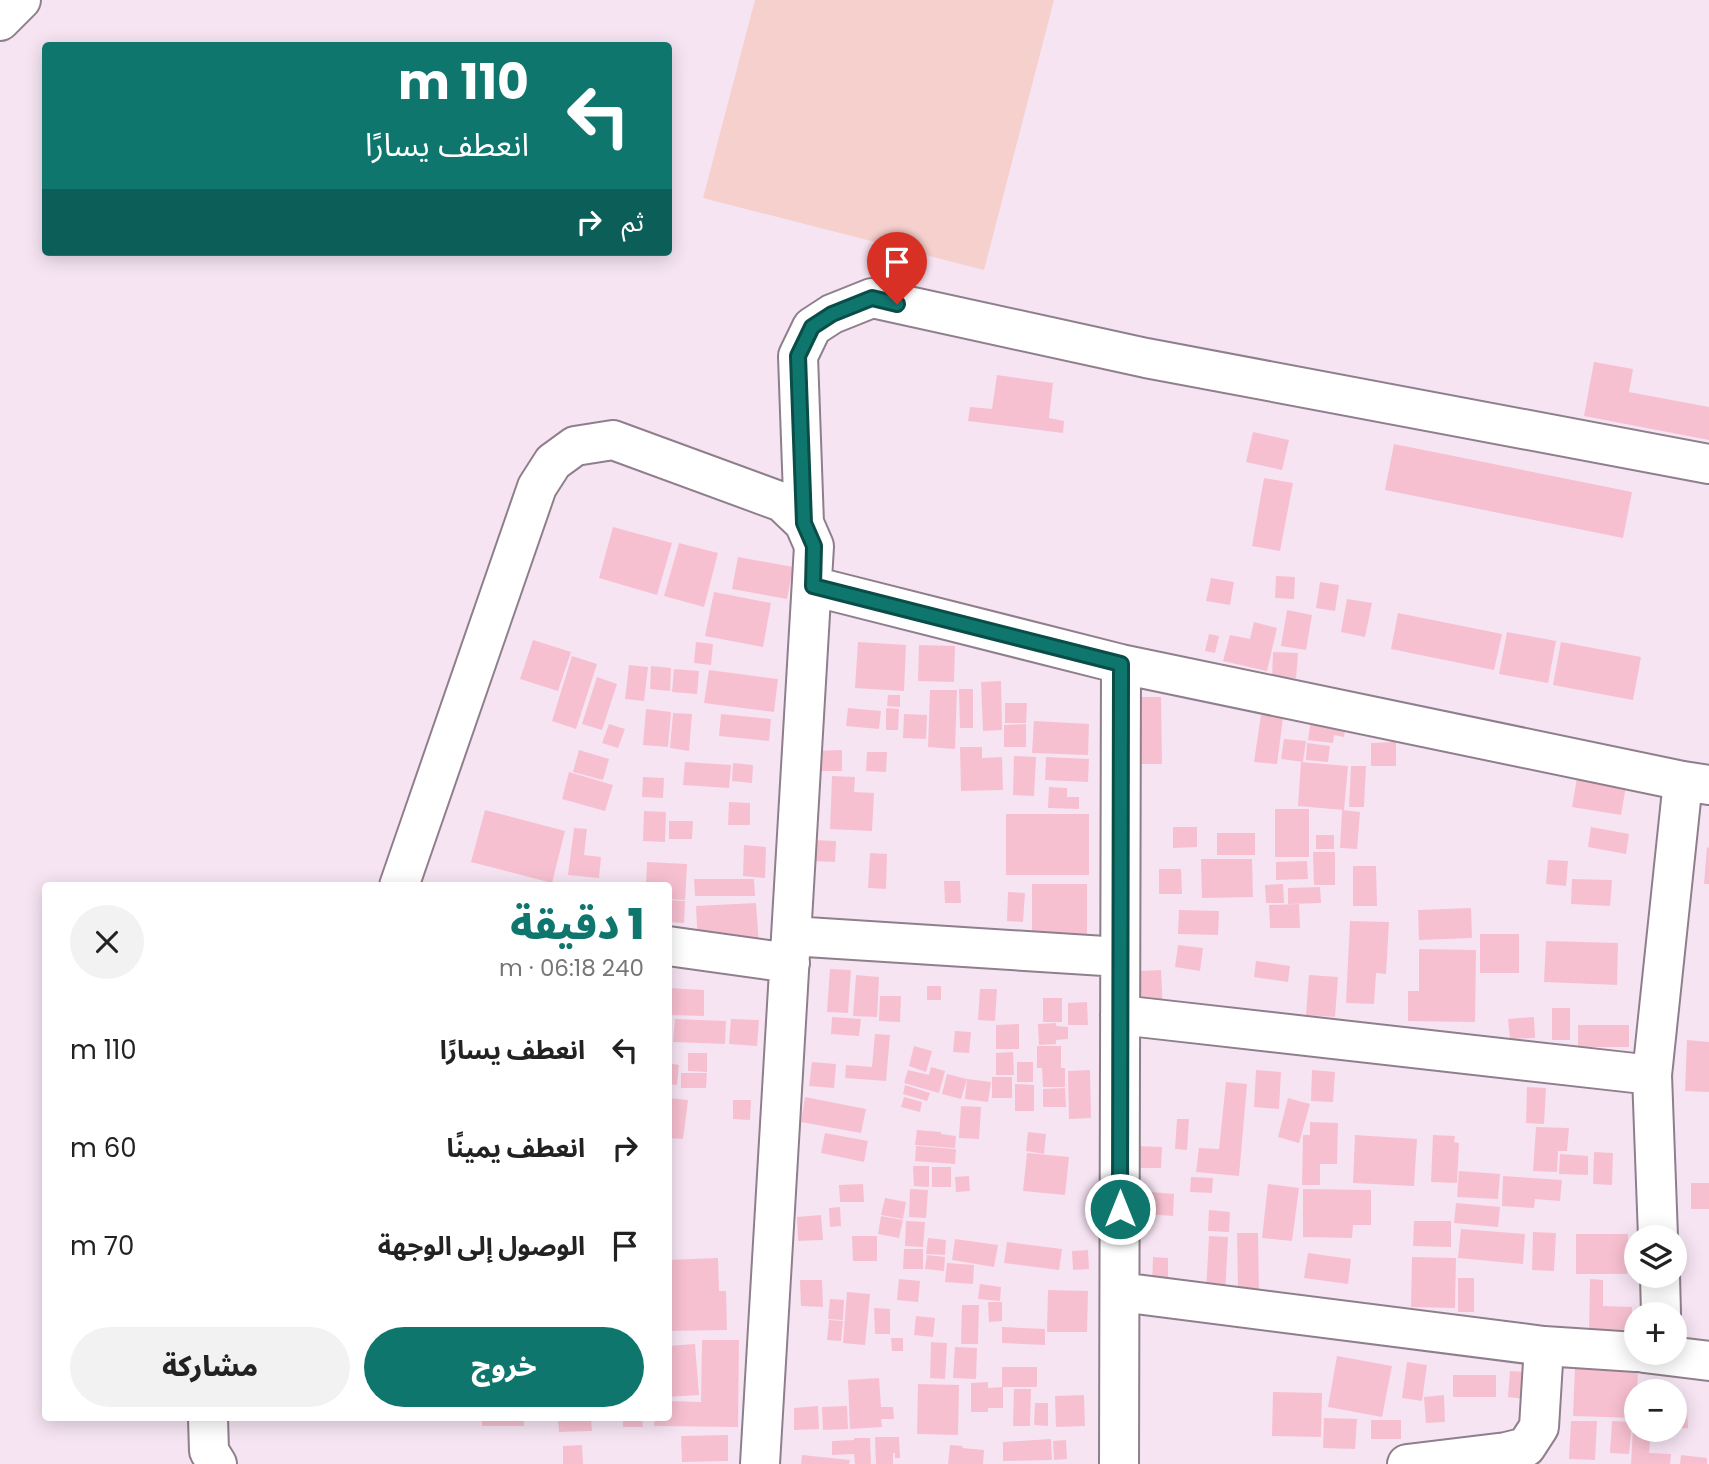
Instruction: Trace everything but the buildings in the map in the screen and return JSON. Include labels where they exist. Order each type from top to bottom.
[{"type":"street","points":[[0,21],[21,0]]},
{"type":"street","points":[[760,1464],[813,586],[814,546],[804,523],[798,356],[812,327],[832,314],[872,298],[1146,358],[1709,464]]},
{"type":"street","points":[[400,882],[537,487],[553,463],[575,446],[613,440],[782,502],[804,523]]},
{"type":"street","points":[[813,586],[1121,664],[1696,783],[1652,1075],[1658,1225]]},
{"type":"street","points":[[1119,1464],[1121,664]]},
{"type":"street","points":[[672,946],[1120,957]]},
{"type":"street","points":[[1120,1015],[1652,1075]]},
{"type":"street","points":[[1120,1293],[1544,1346],[1624,1351]]},
{"type":"street","points":[[1407,1464],[1506,1452],[1526,1447],[1539,1427],[1544,1346]]},
{"type":"street","points":[[1687,1358],[1709,1361]]},
{"type":"street","points":[[208,1421],[209,1451],[217,1464]]},
{"type":"shaded area","points":[[755,0],[1054,0],[984,270],[703,198]]},
{"type":"route","points":[[897,304],[872,298],[832,314],[812,327],[798,356],[804,523],[814,546],[813,586],[1121,664],[1120,1209]]}]
